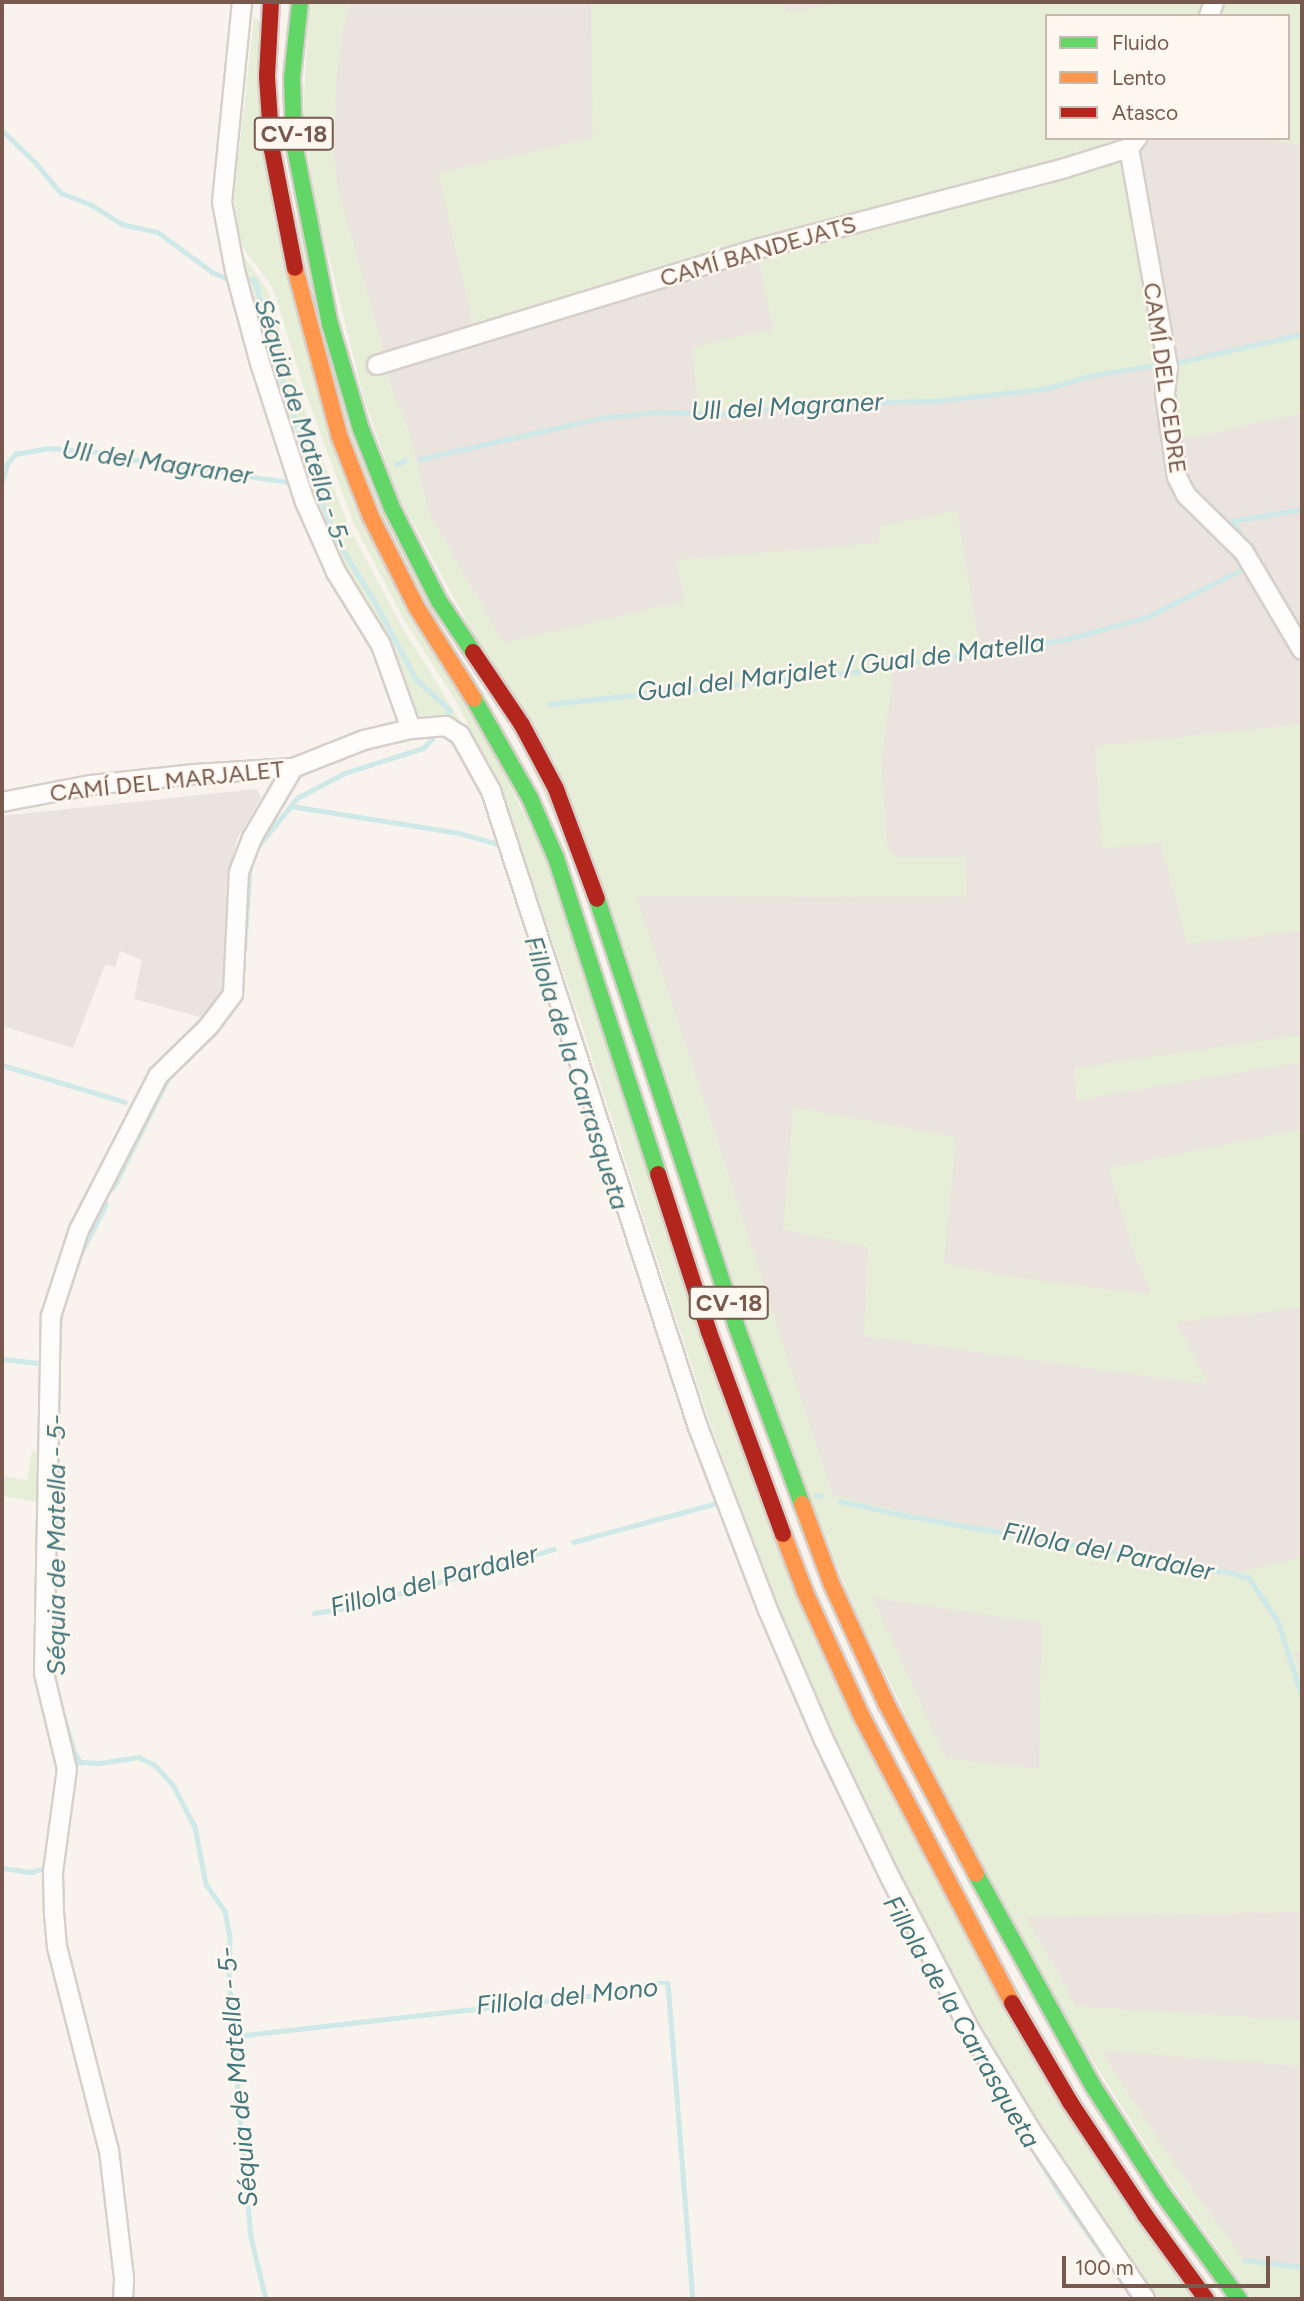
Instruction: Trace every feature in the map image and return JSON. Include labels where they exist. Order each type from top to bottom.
[{"type":"main road","name":"CV-18","points":[[271,2],[267,77],[272,150],[283,216],[310,333],[339,435],[382,540],[417,608],[499,740],[530,798],[556,858],[709,1332],[806,1592],[862,1717],[998,1978],[1070,2102],[1145,2216],[1206,2299]]},
{"type":"main road","name":"CV-18","points":[[300,2],[292,78],[295,143],[305,209],[330,324],[361,429],[391,508],[439,601],[522,725],[555,789],[580,847],[780,1453],[832,1585],[886,1703],[1023,1964],[1093,2086],[1162,2193],[1239,2299]]},
{"type":"street","points":[[242,2],[222,202],[235,271],[260,363],[305,502],[336,572],[386,654],[411,729]]},
{"type":"street","name":"CAMÍ BANDEJATS","points":[[377,365],[757,249],[1133,143]]},
{"type":"street","name":"CAMÍ DEL CEDRE","points":[[1133,143],[1168,368],[1166,394],[1177,477],[1186,495],[1244,552],[1302,650]]},
{"type":"street","name":"CAMÍ DEL MARJALET","points":[[2,802],[91,785],[195,774],[293,768],[365,740],[411,729],[446,726],[460,735],[491,791],[698,1427],[768,1610],[829,1751],[971,2032],[1032,2132],[1145,2299]]},
{"type":"street","points":[[123,2299],[124,2278],[109,2151],[57,1947],[54,1914],[54,1872],[66,1769],[44,1673],[51,1316],[79,1230],[158,1076],[209,1026],[233,994],[239,872],[251,838],[293,768]]},
{"type":"shaded area","points":[[315,2],[1302,2],[1302,2299],[1255,2299],[954,1812],[690,1124],[380,423],[309,40]]},
{"type":"shaded area","points":[[257,789],[261,798],[237,839],[227,882],[224,989],[211,1008],[200,1017],[134,999],[142,960],[120,951],[115,967],[105,965],[73,1048],[2,1026],[2,816]]},
{"type":"green space","points":[[309,2],[351,2],[344,24],[336,82],[334,156],[338,188],[384,352],[385,371],[412,439],[428,510],[504,643],[685,601],[675,560],[879,543],[881,526],[957,511],[981,656],[894,671],[881,763],[888,849],[897,857],[966,857],[967,897],[637,896],[833,1495],[907,1513],[1239,1572],[1302,1557],[1302,1651],[1295,1652],[1302,1670],[1302,1912],[1027,1917],[1076,2006],[1302,2020],[1302,2066],[1102,2051],[1171,2159],[1245,2261],[1302,2269],[1302,2299],[1253,2299],[1164,2174],[1065,2016],[951,1809],[852,1604],[775,1409],[653,1034],[463,614],[398,496],[364,399],[316,206],[303,120]],"holes":[[[873,1598],[1042,1623],[1039,1769],[946,1758]]]},
{"type":"green space","points":[[591,2],[783,2],[786,12],[851,2],[1211,2],[1208,14],[1045,14],[1045,140],[1129,140],[1164,366],[1094,376],[1043,391],[930,403],[878,403],[699,416],[692,347],[773,329],[757,253],[475,334],[438,173],[593,138]]},
{"type":"green space","points":[[1217,2],[1302,2],[1302,145],[1263,140],[1290,140],[1290,14],[1214,14]]},
{"type":"green space","points":[[254,17],[259,20],[259,108],[466,700],[541,847],[807,1618],[1193,2299],[1159,2299],[1070,2170],[984,2033],[885,1846],[840,1751],[768,1582],[709,1420],[581,1024],[500,789],[457,703],[403,618],[353,522],[303,386],[273,288],[244,249],[240,238],[234,197]]},
{"type":"green space","points":[[238,248],[268,291],[312,432],[350,529],[401,625],[459,719],[420,726],[387,640],[340,562],[308,489],[245,284]]},
{"type":"green space","points":[[1302,334],[1302,413],[1177,441],[1171,390],[1176,364]]},
{"type":"green space","points":[[1302,724],[1302,931],[1187,944],[1161,843],[1102,849],[1095,746]]},
{"type":"green space","points":[[1302,1035],[1302,1062],[1076,1100],[1075,1068]]},
{"type":"green space","points":[[793,1107],[956,1137],[944,1264],[1026,1279],[1151,1294],[1135,1256],[1108,1168],[1302,1129],[1302,1308],[1176,1322],[1210,1385],[864,1336],[868,1247],[783,1230]]},
{"type":"green space","points":[[32,1451],[40,1452],[36,1502],[2,1496],[2,1476],[27,1480]]},
{"type":"waterway","name":"Séquia de Matella - 5-","points":[[2,130],[35,162],[61,193],[90,204],[122,224],[158,232],[212,272],[231,280]]},
{"type":"waterway","name":"Séquia de Matella - 5-","points":[[245,280],[253,279],[256,283],[271,347],[334,535],[375,602],[416,679],[450,710],[448,713]]},
{"type":"waterway","name":"Ull del Magraner","points":[[1175,363],[1302,334]]},
{"type":"waterway","name":"Ull del Magraner","points":[[420,459],[601,418],[656,412],[723,414],[831,403],[933,401],[1043,389],[1094,375],[1156,365]]},
{"type":"waterway","name":"Ull del Magraner","points":[[2,481],[7,464],[15,454],[48,448],[108,453],[129,459],[288,482]]},
{"type":"waterway","name":"Ull del Magraner","points":[[396,464],[404,461]]},
{"type":"waterway","points":[[1247,544],[1232,521],[1302,509]]},
{"type":"waterway","name":"Gual del Marjalet / Gual de Matella","points":[[549,704],[852,672],[1067,639],[1147,617],[1245,568]]},
{"type":"waterway","name":"Séquia de Matella - 5-","points":[[256,849],[297,798],[345,773],[423,748],[432,739]]},
{"type":"waterway","name":"Fillola de la Carrasqueta","points":[[291,806],[459,833],[501,845],[502,849]]},
{"type":"waterway","name":"Séquia de Matella - 5-","points":[[244,949],[250,863]]},
{"type":"waterway","name":"Séquia de Matella - 5-","points":[[215,1031],[239,999]]},
{"type":"waterway","points":[[2,1065],[125,1102]]},
{"type":"waterway","name":"Séquia de Matella - 5-","points":[[113,1188],[169,1076]]},
{"type":"waterway","name":"Séquia de Matella - 5-","points":[[81,1253],[106,1204]]},
{"type":"waterway","name":"Séquia de Matella - 5-","points":[[59,1330],[61,1311]]},
{"type":"waterway","points":[[2,1359],[39,1363]]},
{"type":"waterway","name":"Séquia de Matella - 5-","points":[[56,1530],[58,1409]]},
{"type":"waterway","name":"Fillola de la Carrasqueta","points":[[700,1456],[718,1504]]},
{"type":"waterway","name":"Fillola del Pardaler","points":[[815,1495],[821,1496]]},
{"type":"waterway","name":"Fillola del Pardaler","points":[[840,1501],[903,1515],[1249,1578],[1278,1621],[1302,1696]]},
{"type":"waterway","name":"Fillola del Pardaler","points":[[573,1542],[718,1503]]},
{"type":"waterway","name":"Fillola de la Carrasqueta","points":[[724,1520],[754,1598]]},
{"type":"waterway","name":"Fillola del Pardaler","points":[[314,1613],[352,1607],[554,1549]]},
{"type":"waterway","name":"Fillola de la Carrasqueta","points":[[776,1650],[815,1742]]},
{"type":"waterway","name":"Séquia de Matella - 5-","points":[[58,1695],[74,1751],[80,1762],[99,1763],[139,1757],[155,1765],[173,1785],[195,1827],[206,1884],[225,1911],[230,1936],[229,1984],[237,2036],[238,2097],[251,2237],[266,2299]]},
{"type":"waterway","name":"Fillola de la Carrasqueta","points":[[824,1762],[904,1921]]},
{"type":"waterway","points":[[2,1868],[32,1872],[44,1868],[49,1836]]},
{"type":"waterway","name":"Fillola del Mono","points":[[237,2036],[623,1992],[649,1983],[668,1983],[693,2299]]},
{"type":"waterway","name":"Fillola de la Carrasqueta","points":[[975,2056],[1059,2192],[1115,2272]]},
{"type":"waterway","name":"Fillola de la Carrasqueta","points":[[1245,2260],[1302,2267]]},
{"type":"waterway","name":"Fillola de la Carrasqueta","points":[[1129,2292],[1134,2299]]},
{"type":"traffic: fast","points":[[300,2],[292,78],[294,143],[330,324],[361,429],[392,508],[439,601],[473,652]]},
{"type":"traffic: fast","points":[[474,699],[530,798],[556,858],[658,1174]]},
{"type":"traffic: fast","points":[[597,899],[736,1325],[802,1504]]},
{"type":"traffic: fast","points":[[976,1874],[1093,2086],[1162,2193],[1239,2299]]},
{"type":"traffic: slow","points":[[295,268],[339,435],[371,517],[417,608],[474,699]]},
{"type":"traffic: slow","points":[[802,1504],[832,1585],[886,1703],[976,1874]]},
{"type":"traffic: slow","points":[[783,1534],[805,1592],[862,1717],[1012,2003]]},
{"type":"traffic: jam","points":[[271,2],[267,77],[272,150],[295,268]]},
{"type":"traffic: jam","points":[[473,652],[522,725],[556,789],[597,899]]},
{"type":"traffic: jam","points":[[658,1174],[709,1332],[783,1534]]},
{"type":"traffic: jam","points":[[1012,2003],[1070,2102],[1145,2215],[1206,2299]]}]
